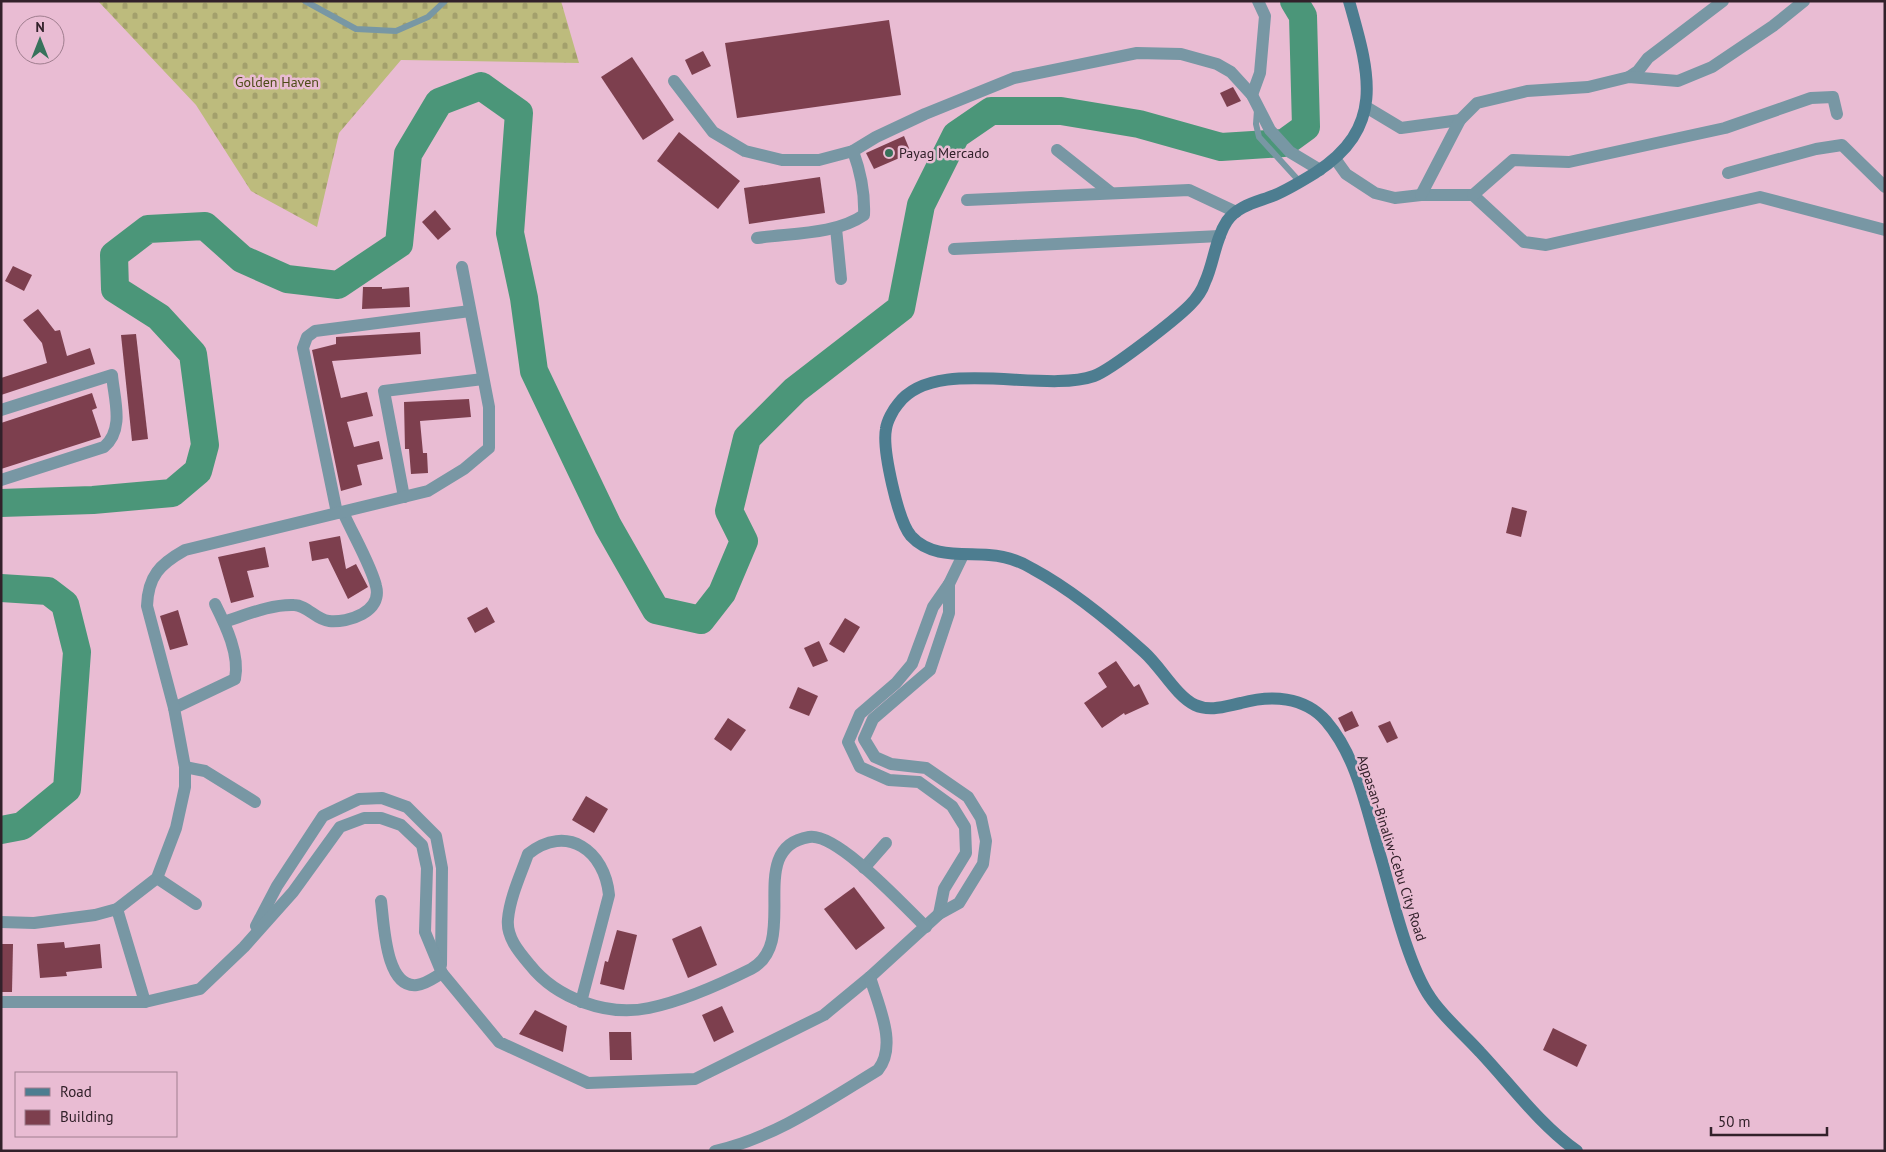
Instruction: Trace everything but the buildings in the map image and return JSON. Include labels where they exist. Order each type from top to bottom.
[{"type":"main road","points":[[1236,212],[1300,182],[1320,170],[1336,160],[1353,141],[1362,124],[1366,107],[1366,75],[1363,52],[1349,1]]},
{"type":"main road","name":"Agpasan-Binaliw-Cebu City Road","points":[[1236,212],[1227,222],[1220,236],[1204,284],[1194,302],[1101,374],[1068,382],[958,379],[926,385],[913,391],[900,401],[886,429],[886,450],[901,521],[906,530],[923,546],[935,551],[963,555],[990,555],[1011,559],[1055,582],[1147,654],[1181,695],[1196,705],[1210,709],[1264,698],[1282,698],[1296,701],[1312,708],[1319,714],[1335,734],[1359,785],[1408,946],[1418,973],[1430,997],[1552,1130],[1577,1151]]},
{"type":"street","points":[[1252,95],[1260,73],[1264,16],[1258,1]]},
{"type":"street","points":[[1629,78],[1648,58],[1723,1]]},
{"type":"street","points":[[1421,194],[1460,120],[1478,103],[1527,91],[1588,87],[1629,78],[1678,81],[1712,67],[1773,26],[1804,1]]},
{"type":"street","points":[[674,80],[714,132],[745,151],[782,160],[819,160],[853,151],[876,137],[926,114],[1014,78],[1137,53],[1181,54],[1217,64],[1231,72],[1252,95],[1264,134],[1320,170]]},
{"type":"street","points":[[1473,195],[1512,160],[1570,162],[1724,128],[1811,98],[1832,97],[1837,114]]},
{"type":"street","points":[[1366,107],[1401,128],[1460,120]]},
{"type":"street","points":[[1728,173],[1816,149],[1842,145],[1885,187]]},
{"type":"street","points":[[1057,150],[1110,192]]},
{"type":"street","points":[[757,238],[836,228],[855,221],[864,214],[865,196],[861,173],[853,151]]},
{"type":"street","points":[[1336,160],[1346,174],[1375,193],[1395,198],[1421,194],[1473,195],[1524,242],[1546,245],[1760,197],[1885,230]]},
{"type":"street","points":[[967,200],[1110,192],[1189,190],[1236,212]]},
{"type":"street","points":[[836,228],[841,279]]},
{"type":"street","points":[[954,249],[1220,236]]},
{"type":"street","points":[[1,922],[34,923],[95,915],[117,909],[157,878],[176,828],[185,787],[185,767],[174,708],[147,606],[148,590],[155,573],[166,560],[185,550],[428,491],[464,469],[489,448],[489,407],[462,267]]},
{"type":"street","points":[[224,622],[282,604],[298,605],[325,621],[343,622],[360,616],[374,602],[376,587],[340,512],[303,348],[307,337],[315,331],[470,311]]},
{"type":"street","points":[[1,410],[112,375],[117,428],[112,440],[104,447],[1,480]]},
{"type":"street","points":[[404,497],[384,391],[483,379]]},
{"type":"street","points":[[939,914],[944,889],[966,853],[965,827],[952,806],[919,782],[889,780],[860,767],[848,742],[860,714],[896,683],[912,664],[933,607],[949,584],[963,555]]},
{"type":"street","points":[[1,1002],[146,1002],[200,989],[244,947],[293,892],[340,827],[364,818],[381,818],[401,824],[422,845],[427,868],[425,932],[442,973],[499,1042],[588,1082],[695,1079],[824,1014],[870,977],[926,928],[939,914],[959,903],[983,864],[986,841],[981,818],[968,796],[926,768],[891,764],[875,757],[864,739],[873,718],[930,670],[949,613],[949,584]]},
{"type":"street","points":[[174,708],[235,679],[238,667],[224,622],[215,604]]},
{"type":"street","points":[[912,664],[930,670]]},
{"type":"street","points":[[185,767],[205,771],[255,802]]},
{"type":"street","points":[[244,947],[277,886],[323,816],[359,799],[382,798],[407,807],[436,836],[442,868],[442,973]]},
{"type":"street","points":[[581,1002],[609,895],[608,882],[603,870],[592,855],[578,843],[566,839],[546,842],[528,854],[508,919],[509,933],[516,947],[540,978],[581,1002],[618,1009],[647,1009],[688,996],[753,968],[766,956],[773,943],[776,869],[782,851],[794,842],[810,837],[827,840],[845,852],[926,928]]},
{"type":"street","points":[[864,868],[886,843]]},
{"type":"street","points":[[157,878],[196,904]]},
{"type":"street","points":[[381,901],[393,972],[405,984],[417,985],[442,973]]},
{"type":"street","points":[[117,909],[146,1002]]},
{"type":"street","points":[[716,1151],[733,1149],[806,1115],[878,1070],[884,1063],[888,1043],[870,977]]},
{"type":"lane","points":[[305,1],[356,30],[396,32],[428,17],[445,1]]},
{"type":"lane","points":[[1264,134],[1278,158],[1300,182]]},
{"type":"green space","name":"Golden Haven","points":[[98,1],[561,1],[579,63],[401,60],[339,133],[317,227],[251,191],[196,105]]},
{"type":"waterway","points":[[1,503],[93,500],[172,493],[198,471],[205,445],[193,354],[159,317],[115,289],[114,255],[148,229],[205,226],[242,259],[287,279],[338,285],[399,244],[408,154],[439,102],[481,86],[519,113],[510,233],[524,298],[534,371],[608,526],[656,610],[701,620],[722,593],[744,541],[729,511],[747,438],[795,390],[901,308],[921,205],[956,135],[991,111],[1061,111],[1139,124],[1221,147],[1284,143],[1306,127],[1303,16],[1294,1]]},
{"type":"waterway","points":[[1,588],[48,591],[65,604],[77,652],[67,789],[22,826],[1,830]]},
{"type":"place","name":"Payag Mercado","points":[[889,153]]}]
